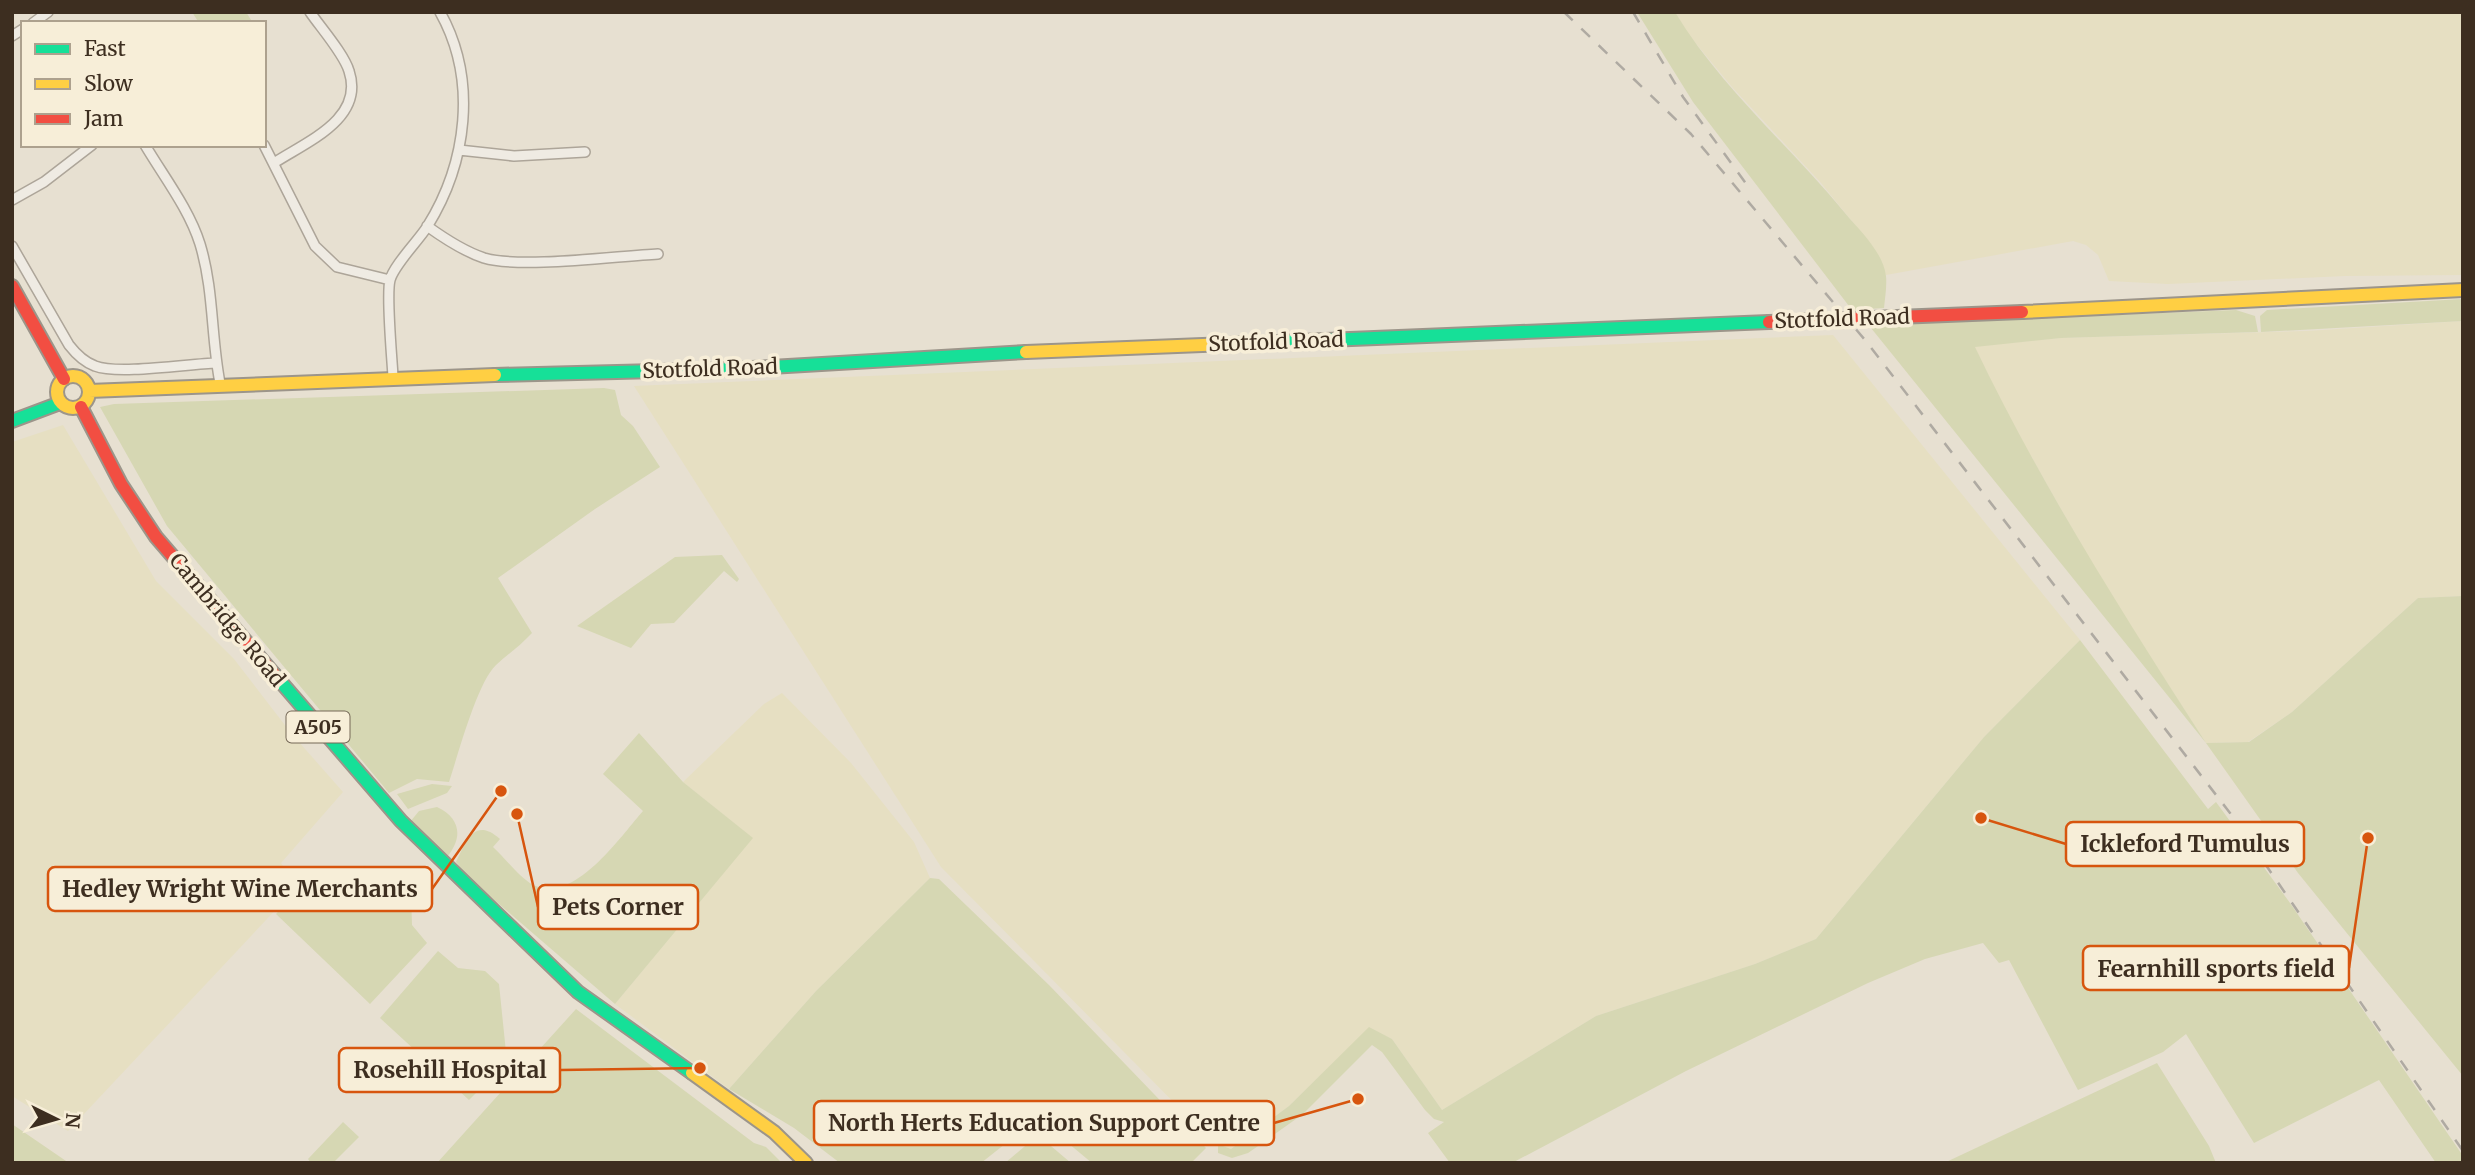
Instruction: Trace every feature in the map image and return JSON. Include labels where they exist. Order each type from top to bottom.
[{"type":"street","points":[[274,163],[333,125],[345,114],[350,100],[349,71],[310,12]]},
{"type":"street","points":[[393,377],[390,280],[427,226],[447,189],[459,150],[464,111],[462,75],[448,26],[440,12]]},
{"type":"street","points":[[12,200],[44,182],[89,147]]},
{"type":"street","points":[[146,147],[183,208],[200,243],[213,313],[220,383]]},
{"type":"street","points":[[265,147],[315,246],[337,267],[390,280]]},
{"type":"street","points":[[459,150],[514,156],[585,152]]},
{"type":"street","points":[[427,226],[459,248],[486,258],[511,262],[658,254]]},
{"type":"street","points":[[12,246],[69,345],[77,355],[94,366],[119,369],[216,363]]},
{"type":"street","name":"Stotfold Road","points":[[89,391],[393,377],[736,369],[1048,351],[2187,305],[2463,290]]},
{"type":"street","points":[[14,295],[64,379]]},
{"type":"street","points":[[78,376],[87,383],[89,397],[81,407],[71,408],[60,402],[57,391],[64,379],[78,376]]},
{"type":"street","points":[[12,421],[60,402]]},
{"type":"street","name":"Cambridge Road","points":[[81,407],[121,484],[156,537],[401,821],[578,992],[774,1132],[806,1163]]},
{"type":"shaded area","points":[[1675,12],[2463,12],[2463,275],[2345,276],[2168,284],[2109,281],[2098,255],[2086,245],[2073,241],[1886,275],[1872,246],[1821,183],[1732,87],[1688,34]]},
{"type":"shaded area","points":[[2463,321],[2463,596],[2418,598],[2292,712],[2248,742],[2206,743],[2108,592],[2007,414],[1974,346],[2060,338],[2307,331]]},
{"type":"shaded area","points":[[1833,335],[2080,640],[1984,737],[1816,939],[1755,964],[1596,1016],[1442,1110],[1392,1039],[1369,1028],[1289,1106],[1231,1149],[1213,1142],[941,867],[634,386]]},
{"type":"shaded area","points":[[63,425],[156,581],[234,659],[291,733],[343,792],[281,863],[297,887],[68,1131],[12,1096],[12,442]]},
{"type":"shaded area","points":[[782,693],[851,763],[914,842],[930,878],[816,991],[729,1089],[615,1004],[752,838],[683,782],[764,704]]},
{"type":"green space","points":[[192,12],[246,12],[252,21],[198,21]]},
{"type":"green space","points":[[1637,12],[1675,12],[1734,91],[1864,235],[1876,250],[1884,267],[1884,308],[1852,310],[1693,102]]},
{"type":"green space","points":[[2463,299],[2463,321],[2261,332],[2260,316],[2267,310]]},
{"type":"green space","points":[[2236,310],[2255,316],[2258,332],[2061,338],[1975,347],[2055,499],[2206,743],[1871,328],[1885,324]]},
{"type":"green space","points":[[604,388],[615,390],[621,415],[633,426],[660,467],[498,578],[532,633],[489,674],[469,720],[449,782],[417,779],[389,793],[167,526],[100,407],[114,404]]},
{"type":"green space","points":[[722,555],[739,579],[737,582],[724,571],[674,623],[651,624],[631,648],[577,626],[675,557]]},
{"type":"green space","points":[[2463,596],[2463,1076],[2298,873],[2206,743],[2249,742],[2292,712],[2418,598]]},
{"type":"green space","points":[[2080,640],[2208,809],[2216,802],[2290,903],[2463,1156],[2463,1163],[2436,1163],[2379,1080],[2254,1143],[2186,1034],[2163,1052],[2078,1090],[2009,960],[1999,963],[1983,943],[1925,959],[1868,983],[1686,1071],[1512,1163],[1450,1163],[1428,1133],[1444,1122],[1434,1119],[1425,1110],[1382,1052],[1372,1045],[1303,1114],[1261,1144],[1248,1153],[1232,1158],[1218,1153],[1218,1144],[1231,1149],[1289,1106],[1369,1027],[1392,1039],[1442,1110],[1596,1016],[1755,964],[1816,939],[1984,737]]},
{"type":"green space","points":[[639,733],[683,782],[753,838],[615,1004],[470,879],[456,862],[472,834],[484,830],[500,839],[493,847],[533,885],[549,889],[564,886],[580,877],[609,851],[643,811],[603,774]]},
{"type":"green space","points":[[432,784],[452,786],[447,793],[408,809],[397,794]]},
{"type":"green space","points":[[437,807],[451,817],[457,829],[456,843],[447,857],[410,822],[419,811]]},
{"type":"green space","points":[[930,878],[939,879],[1049,985],[1206,1148],[1191,1163],[1092,1163],[1038,1118],[981,1163],[840,1163],[794,1128],[729,1089],[816,991]]},
{"type":"green space","points":[[306,882],[335,887],[403,885],[411,893],[412,925],[427,943],[370,1004],[276,914]]},
{"type":"green space","points":[[438,951],[458,968],[485,971],[499,984],[507,1062],[469,1100],[380,1018]]},
{"type":"green space","points":[[576,1009],[754,1143],[766,1147],[782,1163],[437,1163]]},
{"type":"green space","points":[[2157,1063],[2209,1146],[2216,1163],[1944,1163]]},
{"type":"green space","points":[[343,1122],[359,1137],[333,1163],[311,1163],[308,1159]]},
{"type":"green space","points":[[12,1124],[69,1163],[12,1163]]},
{"type":"green space","points":[[1038,1135],[1071,1163],[1005,1163]]},
{"type":"railway","points":[[1564,12],[1691,134],[1865,340],[2230,813],[2463,1151]]},
{"type":"railway","points":[[1633,12],[1683,97],[1750,189]]},
{"type":"traffic: fast","points":[[1277,342],[1769,322]]},
{"type":"traffic: fast","points":[[495,375],[736,369],[1026,352]]},
{"type":"traffic: fast","points":[[12,421],[60,403]]},
{"type":"traffic: fast","points":[[274,674],[401,821],[578,992],[692,1073]]},
{"type":"traffic: slow","points":[[2022,312],[2463,290]]},
{"type":"traffic: slow","points":[[1026,352],[1277,342]]},
{"type":"traffic: slow","points":[[89,391],[495,375]]},
{"type":"traffic: slow","points":[[73,376],[85,380],[89,392],[85,404],[73,408],[61,404],[57,392],[61,380],[73,376]]},
{"type":"traffic: slow","points":[[692,1073],[774,1132],[806,1163]]},
{"type":"traffic: jam","points":[[12,286],[64,379]]},
{"type":"traffic: jam","points":[[1769,322],[2022,312]]},
{"type":"traffic: jam","points":[[81,407],[121,484],[156,537],[274,674]]},
{"type":"place","name":"Hedley Wright Wine Merchants","points":[[501,791]]},
{"type":"place","name":"Pets Corner","points":[[517,814]]},
{"type":"place","name":"Ickleford Tumulus","points":[[1981,818]]},
{"type":"place","name":"Fearnhill sports field","points":[[2368,838]]},
{"type":"place","name":"Rosehill Hospital","points":[[700,1068]]},
{"type":"place","name":"North Herts Education Support Centre","points":[[1358,1099]]}]
